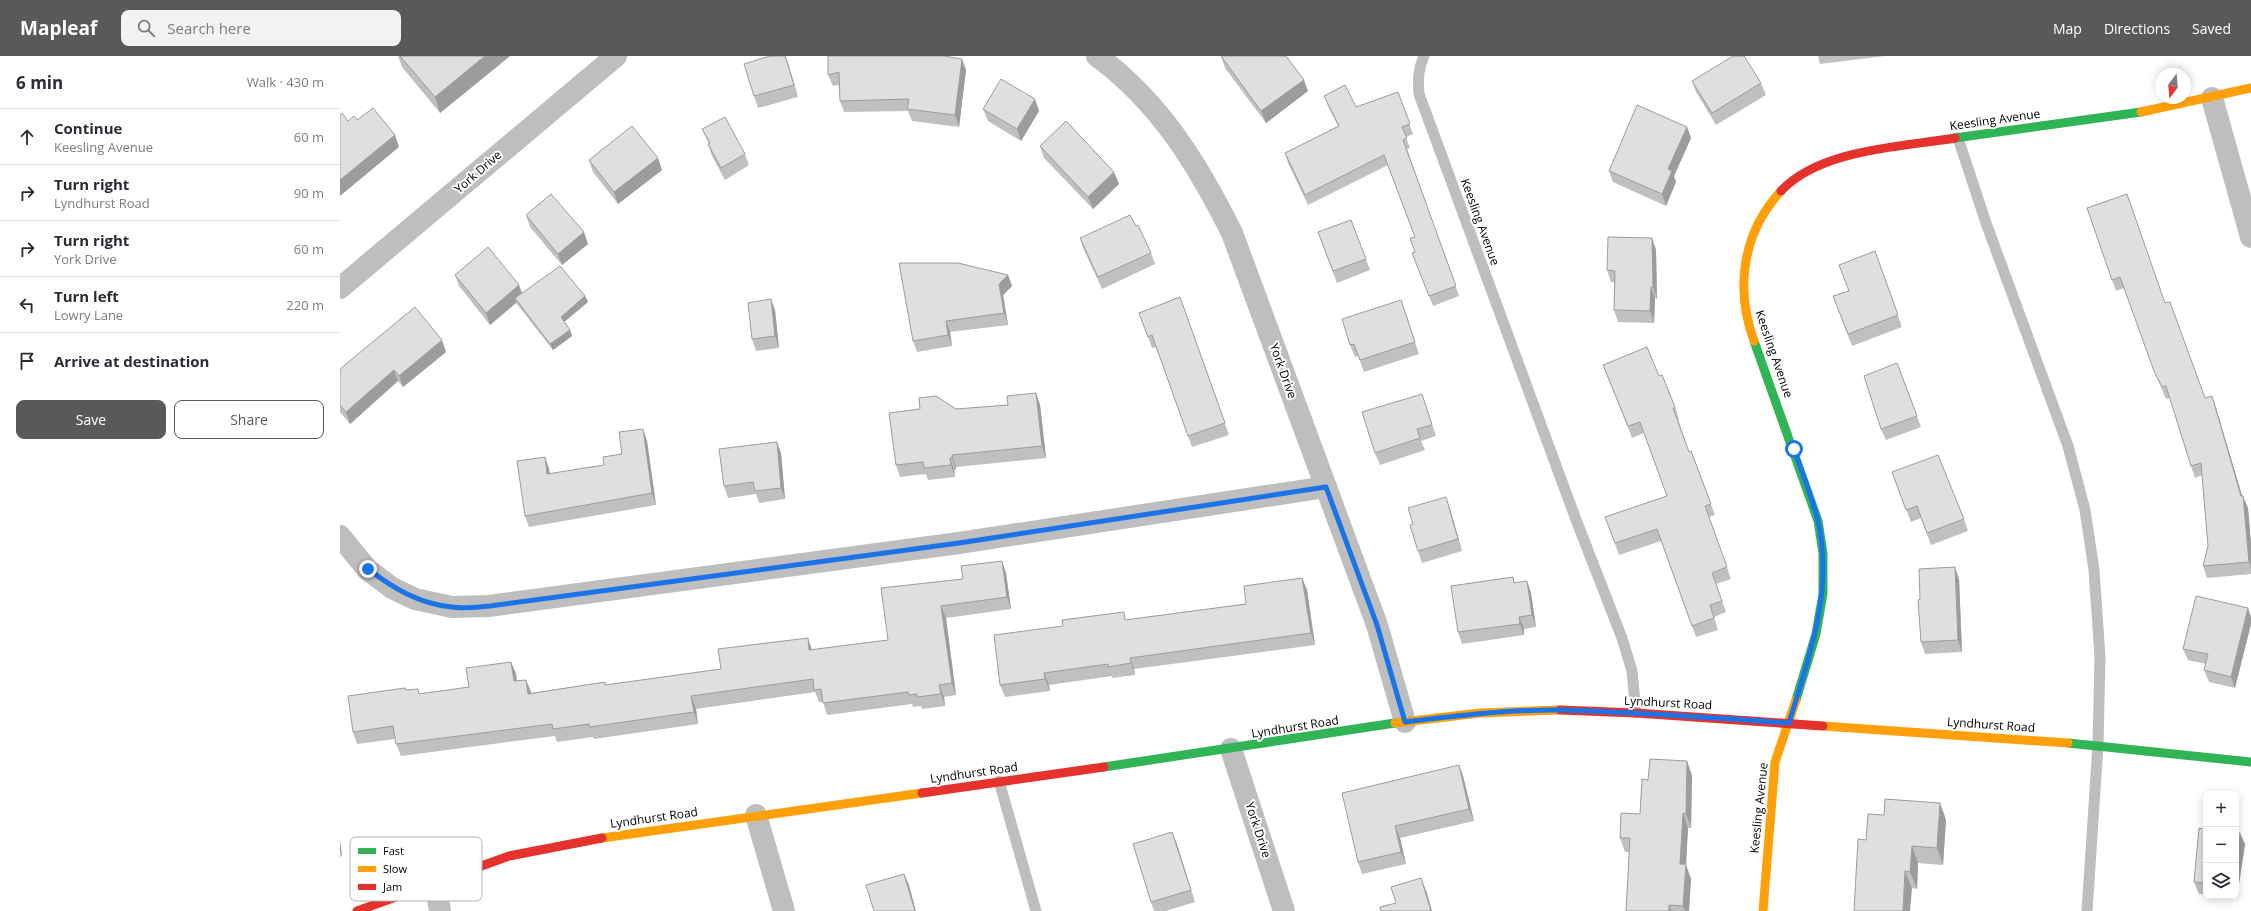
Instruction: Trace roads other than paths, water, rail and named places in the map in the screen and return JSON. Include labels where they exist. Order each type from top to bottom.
[{"type":"main road","name":"Keesling Avenue","points":[[1763,911],[1776,762],[1816,634],[1823,594],[1823,553],[1818,521],[1747,322],[1743,304],[1742,274],[1748,244],[1761,217],[1774,199],[1803,174],[1830,160],[1958,138],[2123,116],[2212,98],[2251,88]]},
{"type":"main road","name":"Lyndhurst Road","points":[[482,865],[509,856],[578,841],[1231,749],[1405,722],[1480,713],[1553,710],[1636,713],[2098,745],[2251,762]]},
{"type":"main road","name":"Lyndhurst Road","points":[[357,911],[384,901]]},
{"type":"street","name":"York Drive","points":[[340,288],[616,56]]},
{"type":"street","name":"York Drive","points":[[1097,56],[1141,94],[1182,142],[1207,181],[1232,233],[1377,625],[1405,722]]},
{"type":"street","points":[[2212,98],[2251,237]]},
{"type":"street","points":[[340,536],[368,569],[392,588],[415,599],[452,608],[490,606],[959,543],[1326,487]]},
{"type":"street","name":"York Drive","points":[[1231,749],[1284,911]]},
{"type":"street","points":[[756,815],[784,911]]},
{"type":"street","points":[[438,901],[440,911]]},
{"type":"lane","name":"Keesling Avenue","points":[[1424,56],[1420,64],[1418,79],[1420,94],[1575,517],[1622,638],[1632,671],[1636,713]]},
{"type":"lane","points":[[1958,138],[1986,223],[2068,446],[2085,510],[2094,570],[2100,658],[2098,745],[2087,911]]},
{"type":"lane","points":[[999,781],[1036,911]]}]
